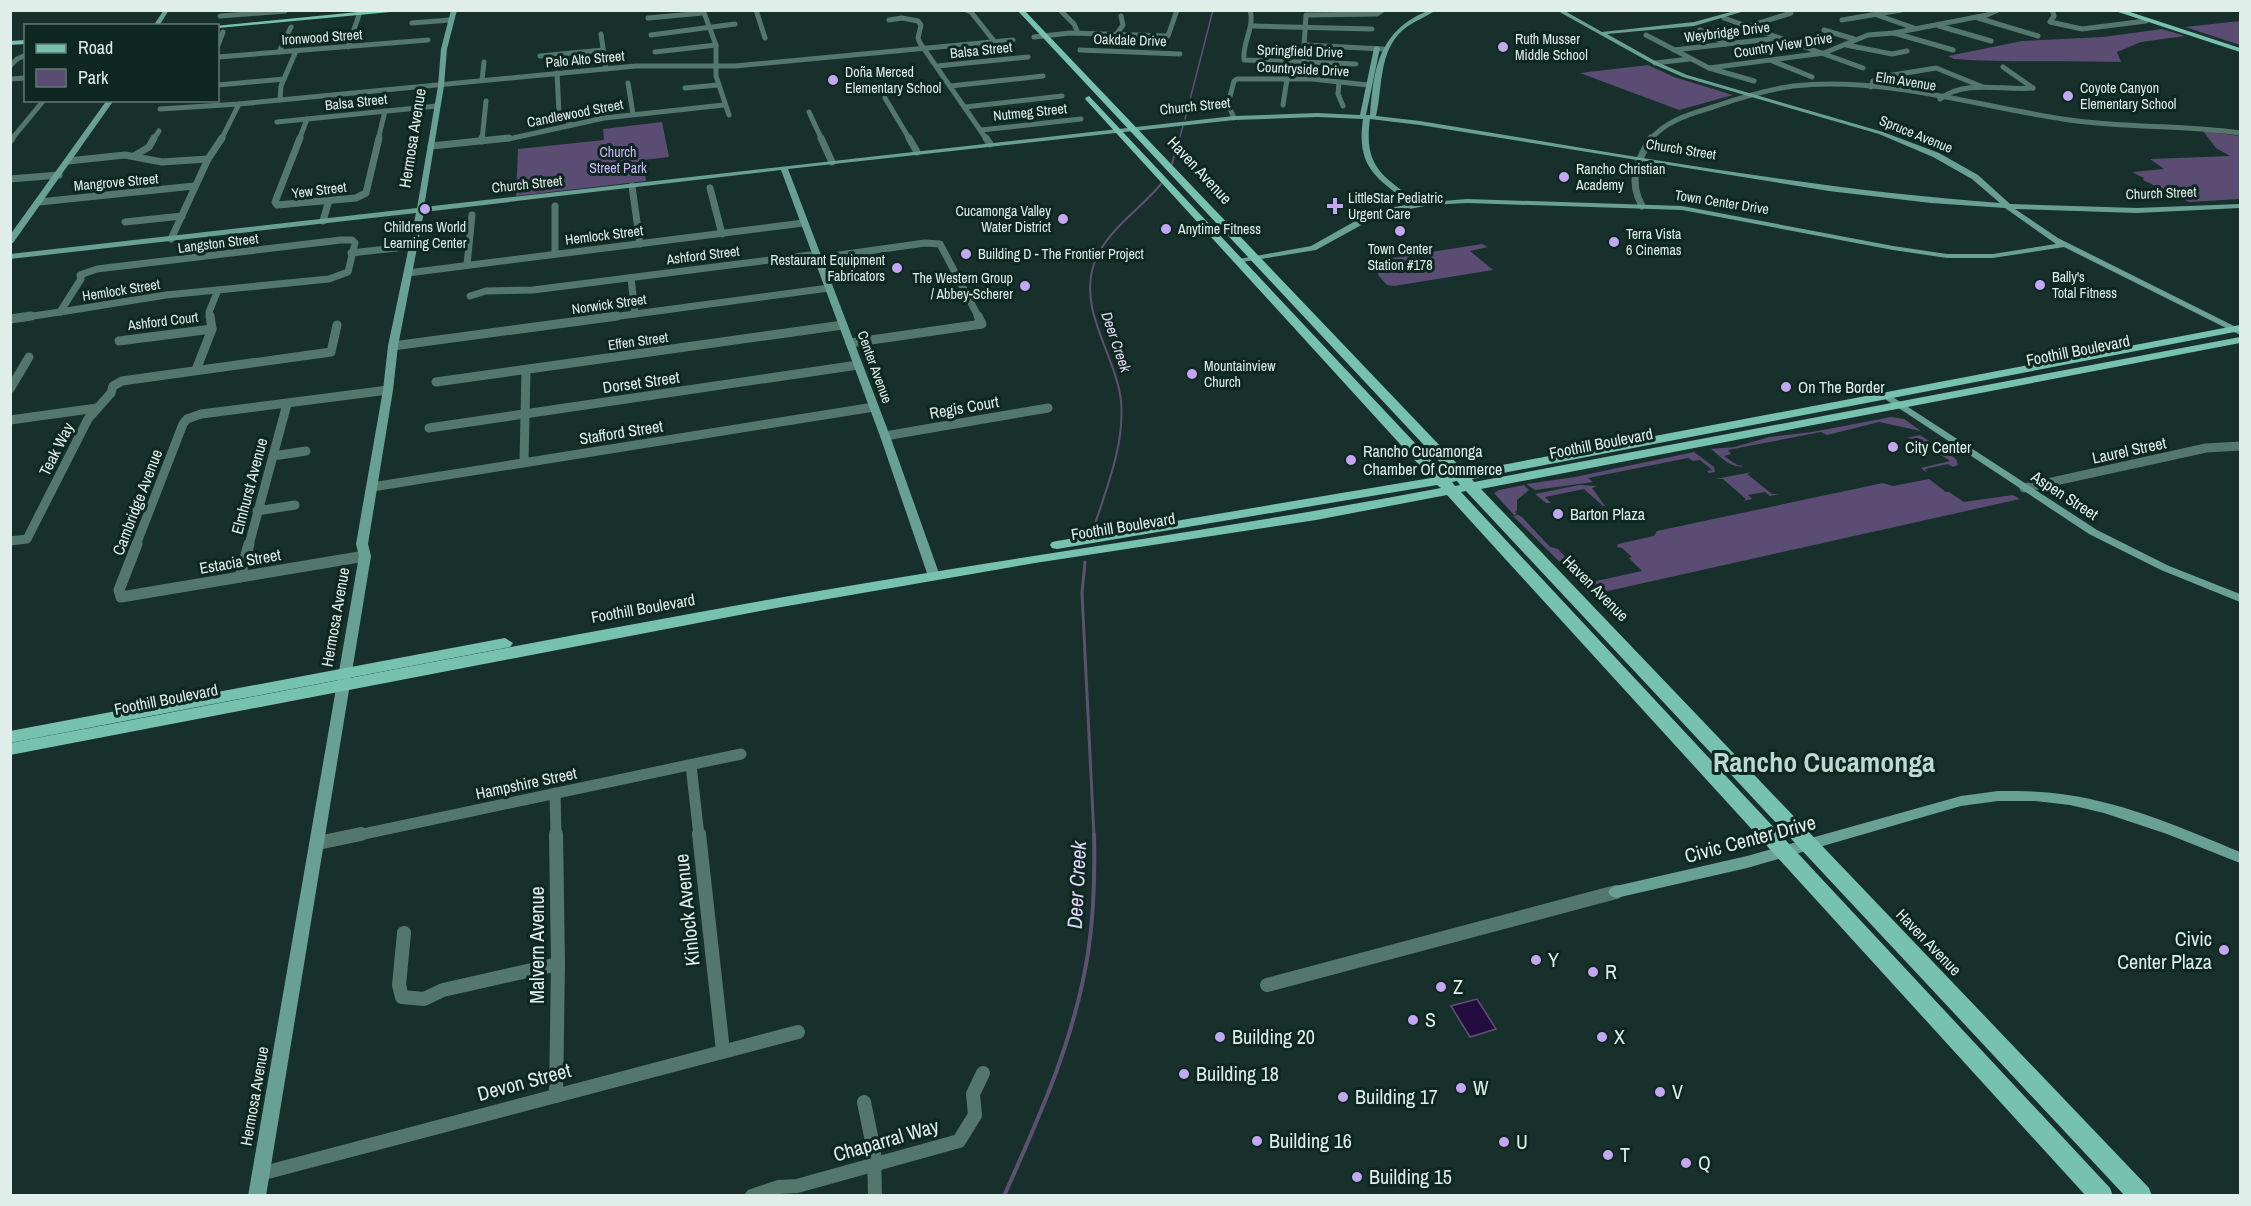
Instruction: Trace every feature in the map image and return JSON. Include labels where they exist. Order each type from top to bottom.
[{"type":"main road","points":[[220,29],[280,21],[409,10]]},
{"type":"main road","name":"Haven Avenue","points":[[1010,10],[2102,1196]]},
{"type":"main road","name":"Haven Avenue","points":[[1020,10],[2141,1196]]},
{"type":"main road","points":[[2115,10],[2241,49]]},
{"type":"main road","points":[[2126,10],[2241,49]]},
{"type":"main road","name":"Foothill Boulevard","points":[[1466,482],[1884,395],[2239,332]]},
{"type":"main road","name":"Foothill Boulevard","points":[[10,737],[606,634],[933,571],[1274,524],[1446,485],[1899,405],[2239,332]]},
{"type":"main road","name":"Foothill Boulevard","points":[[10,749],[344,679]]},
{"type":"street","points":[[157,24],[167,10]]},
{"type":"street","name":"Hermosa Avenue","points":[[257,1196],[365,556],[362,544],[388,390],[393,346],[414,246],[450,20],[454,10]]},
{"type":"street","points":[[756,10],[765,38]]},
{"type":"street","points":[[966,10],[971,12],[994,41]]},
{"type":"street","points":[[1060,10],[1074,24],[1078,33]]},
{"type":"street","points":[[1034,37],[1078,33],[1168,36],[1177,10]]},
{"type":"street","points":[[1250,10],[1253,26],[1372,29]]},
{"type":"street","points":[[1303,62],[1306,15],[1377,14],[1383,10]]},
{"type":"street","points":[[1368,116],[1368,85],[1380,49],[1391,29],[1425,10]]},
{"type":"street","points":[[1417,205],[1376,172],[1367,161],[1363,140],[1380,49],[1403,26],[1434,10]]},
{"type":"street","name":"Spruce Avenue","points":[[1558,10],[1655,63],[1692,79],[1881,133],[1919,147],[1975,177],[2034,227],[2064,245],[2239,332]]},
{"type":"street","points":[[1601,33],[1688,25],[1724,18],[1746,10]]},
{"type":"street","points":[[1863,10],[1916,28]]},
{"type":"street","points":[[1842,20],[1901,10]]},
{"type":"street","name":"Country View Drive","points":[[1709,68],[1824,53],[1846,45],[1854,39],[1936,25],[1998,10]]},
{"type":"street","points":[[2052,10],[2054,16],[2050,22],[2082,29],[2146,21]]},
{"type":"street","points":[[220,16],[285,11]]},
{"type":"street","points":[[280,21],[285,11]]},
{"type":"street","points":[[648,18],[703,12],[716,45],[718,85],[729,115]]},
{"type":"street","points":[[1750,26],[1791,13]]},
{"type":"street","points":[[348,47],[359,15]]},
{"type":"street","points":[[1116,35],[1123,25],[1121,16]]},
{"type":"street","points":[[1975,17],[2038,36]]},
{"type":"street","points":[[889,20],[902,18],[918,21],[921,25],[918,38],[990,144]]},
{"type":"street","points":[[1724,18],[1863,68]]},
{"type":"street","points":[[2099,19],[2117,24]]},
{"type":"street","points":[[412,23],[450,20]]},
{"type":"street","points":[[651,34],[735,24]]},
{"type":"street","points":[[1936,25],[1991,41]]},
{"type":"street","name":"Springfield Drive","points":[[1253,26],[1247,38],[1242,58],[1244,60],[1356,64]]},
{"type":"street","points":[[279,52],[291,27]]},
{"type":"street","points":[[1700,30],[1726,44]]},
{"type":"street","points":[[1824,30],[1854,39]]},
{"type":"street","points":[[1894,33],[1953,50]]},
{"type":"street","points":[[601,34],[606,69]]},
{"type":"street","points":[[1646,35],[1709,68],[1754,81]]},
{"type":"street","points":[[1142,51],[1147,36]]},
{"type":"street","name":"Weybridge Drive","points":[[1674,50],[1783,38]]},
{"type":"street","name":"Ironwood Street","points":[[219,57],[428,40]]},
{"type":"street","name":"Palo Alto Street","points":[[160,109],[239,104],[606,69],[660,66],[717,67],[1013,40]]},
{"type":"street","points":[[655,52],[716,45]]},
{"type":"street","points":[[1305,45],[1380,49]]},
{"type":"street","points":[[1846,45],[1892,54],[1907,51]]},
{"type":"street","points":[[540,56],[603,50]]},
{"type":"street","name":"Oakdale Drive","points":[[1080,50],[1180,54]]},
{"type":"street","points":[[280,100],[279,90],[296,51]]},
{"type":"street","points":[[10,66],[17,58],[24,56]]},
{"type":"street","name":"Balsa Street","points":[[937,66],[1028,57]]},
{"type":"street","points":[[1655,63],[1690,59]]},
{"type":"street","points":[[1770,60],[1812,77]]},
{"type":"street","points":[[483,80],[484,62]]},
{"type":"street","points":[[1940,99],[1944,94],[1957,90],[1983,87],[2033,88],[2003,67]]},
{"type":"street","points":[[1871,87],[1873,81],[1887,76],[1936,68],[1983,87]]},
{"type":"street","points":[[557,73],[559,113],[570,125]]},
{"type":"street","points":[[950,86],[1042,76]]},
{"type":"street","points":[[219,85],[284,79]]},
{"type":"street","name":"Countryside Drive","points":[[1232,117],[1227,106],[1234,81],[1238,79],[1368,85]]},
{"type":"street","points":[[1283,105],[1287,80]]},
{"type":"street","points":[[1339,82],[1336,89],[1337,97],[1343,106]]},
{"type":"street","points":[[628,83],[633,114]]},
{"type":"street","points":[[685,88],[718,85]]},
{"type":"street","name":"Elm Avenue","points":[[1642,206],[1632,187],[1632,177],[1649,141],[1657,131],[1678,119],[1751,96],[1794,86],[1871,87],[2079,122],[2189,126],[2241,133]]},
{"type":"street","points":[[965,107],[1062,96]]},
{"type":"street","points":[[885,98],[917,152]]},
{"type":"street","points":[[482,141],[486,101]]},
{"type":"street","points":[[10,141],[42,102]]},
{"type":"street","points":[[10,241],[110,102]]},
{"type":"street","points":[[171,239],[208,159],[218,149],[239,104]]},
{"type":"street","name":"Candlewood Street","points":[[431,146],[543,132],[633,114],[724,105]]},
{"type":"street","name":"Balsa Street","points":[[278,122],[437,106]]},
{"type":"street","name":"Yew Street","points":[[307,119],[275,202],[277,205],[363,196],[366,193],[385,111]]},
{"type":"street","points":[[809,112],[832,162]]},
{"type":"street","name":"Church Street","points":[[10,257],[1132,128],[1232,117],[1297,115],[1368,116],[1420,123],[1872,195],[2008,206],[2126,212],[2241,204]]},
{"type":"street","name":"Nutmeg Street","points":[[981,130],[1081,119]]},
{"type":"street","points":[[10,124],[24,123]]},
{"type":"street","points":[[134,156],[149,147],[159,131]]},
{"type":"street","points":[[68,160],[134,156],[162,162],[208,159]]},
{"type":"street","name":"Center Avenue","points":[[784,169],[885,436],[933,571]]},
{"type":"street","points":[[10,180],[58,175]]},
{"type":"street","name":"Mangrove Street","points":[[39,202],[195,186]]},
{"type":"street","points":[[632,186],[640,244]]},
{"type":"street","points":[[710,188],[722,234]]},
{"type":"street","points":[[323,221],[329,200]]},
{"type":"street","name":"Town Center Drive","points":[[1239,261],[1313,248],[1372,217],[1417,205],[1482,201],[1642,206],[1716,213],[1933,255],[1993,256],[2064,245]]},
{"type":"street","points":[[555,206],[555,254]]},
{"type":"street","points":[[467,265],[472,215]]},
{"type":"street","points":[[125,222],[182,216]]},
{"type":"street","name":"Hemlock Street","points":[[408,273],[803,223]]},
{"type":"street","name":"Langston Street","points":[[59,313],[81,279],[80,275],[86,272],[341,240],[352,240],[356,243],[351,254]]},
{"type":"street","name":"Ashford Street","points":[[470,296],[486,291],[533,290],[810,255],[818,258],[925,243],[940,244],[982,324],[850,343]]},
{"type":"street","points":[[351,254],[414,246]]},
{"type":"street","name":"Hemlock Street","points":[[10,319],[134,300],[334,278],[348,272],[351,254]]},
{"type":"street","points":[[631,278],[635,314]]},
{"type":"street","name":"Norwick Street","points":[[393,346],[829,288]]},
{"type":"street","points":[[218,290],[209,312],[212,328],[196,370],[330,352],[337,325]]},
{"type":"street","name":"Effen Street","points":[[436,382],[843,326]]},
{"type":"street","name":"Ashford Court","points":[[118,341],[212,328]]},
{"type":"street","points":[[10,389],[29,357]]},
{"type":"street","name":"Dorset Street","points":[[429,428],[858,365]]},
{"type":"street","name":"Teak Way","points":[[10,541],[27,539],[88,419],[111,393],[113,386],[122,381],[196,370]]},
{"type":"street","points":[[524,462],[526,370]]},
{"type":"street","points":[[287,404],[388,390]]},
{"type":"street","name":"Aspen Street","points":[[1884,395],[2079,524],[2127,550],[2241,598]]},
{"type":"street","name":"Cambridge Avenue","points":[[121,597],[119,590],[183,424],[187,419],[201,414],[287,404]]},
{"type":"street","name":"Elmhurst Avenue","points":[[240,577],[287,404]]},
{"type":"street","name":"Stafford Street","points":[[372,487],[874,407]]},
{"type":"street","points":[[10,420],[97,408]]},
{"type":"street","name":"Regis Court","points":[[885,436],[1048,408]]},
{"type":"street","name":"Laurel Street","points":[[2024,488],[2206,448],[2241,446]]},
{"type":"street","points":[[273,456],[306,451]]},
{"type":"street","points":[[257,511],[295,505]]},
{"type":"street","name":"Estacia Street","points":[[121,597],[134,597],[365,556]]},
{"type":"street","name":"Hampshire Street","points":[[318,843],[741,754]]},
{"type":"street","name":"Kinlock Avenue","points":[[690,765],[723,1051]]},
{"type":"street","name":"Malvern Avenue","points":[[555,794],[558,964],[556,1095]]},
{"type":"street","name":"Civic Center Drive","points":[[1267,985],[1616,892],[1674,881],[1787,853],[1961,801],[1989,795],[2022,795],[2082,802],[2128,813],[2241,858]]},
{"type":"street","points":[[404,933],[399,986],[402,997],[424,999],[443,990],[558,964]]},
{"type":"street","name":"Devon Street","points":[[260,1174],[798,1032]]},
{"type":"street","name":"Chaparral Way","points":[[752,1196],[779,1187],[797,1186],[960,1141],[975,1115],[973,1094],[983,1073]]},
{"type":"street","points":[[864,1102],[874,1151],[875,1196]]},
{"type":"green space","points":[[2240,21],[2240,45],[2185,27]]},
{"type":"green space","points":[[2162,29],[2185,36],[2141,42],[2117,52],[2121,62],[1975,60],[1954,59],[1948,56],[2022,41],[2103,37]]},
{"type":"green space","points":[[1648,65],[1674,77],[1733,95],[1679,110],[1580,73]]},
{"type":"green space","name":"Church Street Park","points":[[662,122],[669,157],[643,160],[646,181],[516,196],[518,149],[604,140],[603,129]]},
{"type":"green space","points":[[2203,131],[2240,136],[2240,199],[2189,202],[2143,180],[2144,178],[2132,172],[2164,169],[2150,159],[2230,156],[2216,148]]},
{"type":"green space","points":[[1482,244],[1488,247],[1470,251],[1493,270],[1394,286],[1387,285],[1378,275],[1380,260]]},
{"type":"green space","points":[[1891,417],[1904,419],[1921,431],[1879,422],[1827,435],[1821,432],[1728,450],[1731,454],[1724,456],[1737,465],[1744,466],[1735,466],[1726,462],[1711,449],[1734,447],[1770,437],[1812,432]]},
{"type":"green space","points":[[1920,435],[1956,459],[1958,465],[1953,467],[1948,464],[1925,469],[1927,473],[1921,468],[1950,461],[1917,439],[1906,438]]},
{"type":"green space","points":[[1694,452],[1714,467],[1715,472],[1709,473],[1707,471],[1712,470],[1700,460],[1693,461],[1688,458],[1588,478],[1593,482],[1535,490],[1526,484],[1575,477]]},
{"type":"green space","points":[[1752,472],[1747,474],[1772,494],[1779,494],[1770,496],[1765,492],[1748,495],[1752,499],[1743,501],[1746,499],[1723,479],[1716,479]]},
{"type":"green space","points":[[1929,479],[1964,502],[2013,495],[2020,499],[1590,595],[1582,587],[1587,583],[1642,571],[1629,558],[1632,557],[1622,548],[1617,547],[1618,544],[1654,536],[1657,531],[1883,483],[1893,486]]},
{"type":"green space","points":[[1524,485],[1529,490],[1517,500],[1515,512],[1517,514],[1514,515],[1494,493]]},
{"type":"green space","points":[[1579,485],[1597,486],[1592,488],[1605,506],[1584,489],[1545,497],[1551,503],[1546,503],[1535,494]]},
{"type":"green space","points":[[1518,515],[1550,547],[1558,549],[1581,574],[1574,576],[1513,516]]},
{"type":"shaded area","points":[[1477,999],[1496,1029],[1470,1037],[1451,1006]]},
{"type":"waterway","name":"Deer Creek","points":[[1185,119],[1213,10]]},
{"type":"waterway","name":"Deer Creek","points":[[1179,140],[1183,126]]},
{"type":"waterway","name":"Deer Creek","points":[[1172,164],[1179,138]]},
{"type":"waterway","name":"Deer Creek","points":[[1093,530],[1117,450],[1121,401],[1118,384],[1094,316],[1090,282],[1094,264],[1106,241],[1161,184]]},
{"type":"waterway","name":"Deer Creek","points":[[1085,562],[1082,593],[1094,836]]},
{"type":"waterway","name":"Deer Creek","points":[[1004,1196],[1054,1077],[1082,985],[1093,909],[1094,836]]},
{"type":"place","name":"Ruth Musser Middle School","points":[[1503,47]]},
{"type":"place","name":"Doña Merced Elementary School","points":[[833,80]]},
{"type":"place","name":"Coyote Canyon Elementary School","points":[[2068,96]]},
{"type":"place","name":"Rancho Christian Academy","points":[[1564,177]]},
{"type":"place","name":"LittleStar Pediatric Urgent Care","points":[[1335,206]]},
{"type":"place","name":"Childrens World Learning Center","points":[[425,209]]},
{"type":"place","name":"Cucamonga Valley Water District","points":[[1063,219]]},
{"type":"place","name":"Anytime Fitness","points":[[1166,229]]},
{"type":"place","name":"Town Center Station #178","points":[[1400,231]]},
{"type":"place","name":"Terra Vista 6 Cinemas","points":[[1614,242]]},
{"type":"place","name":"Building D - The Frontier Project","points":[[966,254]]},
{"type":"place","name":"Restaurant Equipment Fabricators","points":[[897,268]]},
{"type":"place","name":"Bally's Total Fitness","points":[[2040,285]]},
{"type":"place","name":"The Western Group / Abbey-Scherer","points":[[1025,286]]},
{"type":"place","name":"Mountainview Church","points":[[1192,374]]},
{"type":"place","name":"On The Border","points":[[1786,387]]},
{"type":"place","name":"City Center","points":[[1893,447]]},
{"type":"place","name":"Rancho Cucamonga Chamber Of Commerce","points":[[1351,460]]},
{"type":"place","name":"Barton Plaza","points":[[1558,514]]},
{"type":"place","name":"Civic Center Plaza","points":[[2224,950]]},
{"type":"place","name":"Y","points":[[1536,960]]},
{"type":"place","name":"R","points":[[1593,972]]},
{"type":"place","name":"Z","points":[[1441,987]]},
{"type":"place","name":"S","points":[[1413,1020]]},
{"type":"place","name":"Building 20","points":[[1220,1037]]},
{"type":"place","name":"X","points":[[1602,1037]]},
{"type":"place","name":"Building 18","points":[[1184,1074]]},
{"type":"place","name":"W","points":[[1461,1088]]},
{"type":"place","name":"V","points":[[1660,1092]]},
{"type":"place","name":"Building 17","points":[[1343,1097]]},
{"type":"place","name":"Building 16","points":[[1257,1141]]},
{"type":"place","name":"U","points":[[1504,1142]]},
{"type":"place","name":"T","points":[[1608,1155]]},
{"type":"place","name":"Q","points":[[1686,1163]]},
{"type":"place","name":"Building 15","points":[[1357,1177]]},
{"type":"district","name":"Rancho Cucamonga","points":[[1824,762]]}]
